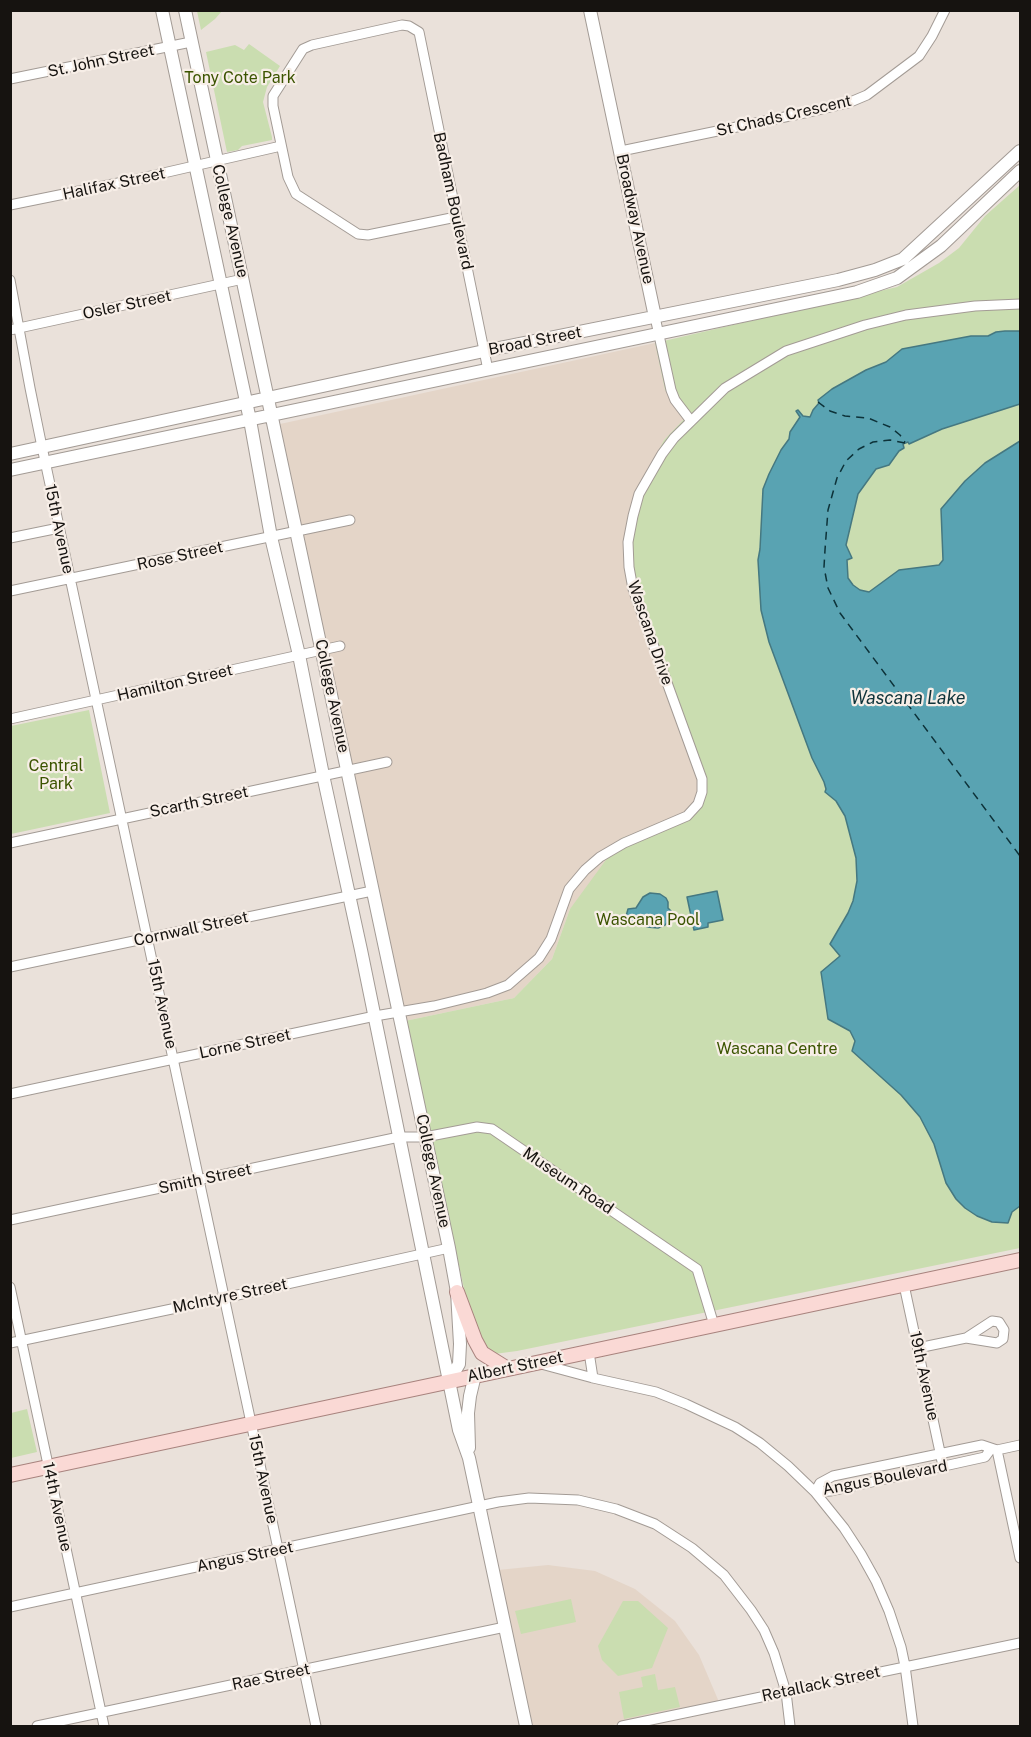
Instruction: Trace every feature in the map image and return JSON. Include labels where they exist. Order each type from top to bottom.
[{"type":"main road","name":"College Avenue","points":[[162,10],[375,1016],[459,1430],[469,1458],[526,1726]]},
{"type":"main road","name":"College Avenue","points":[[184,10],[450,1248],[457,1292],[460,1344],[459,1364],[449,1381]]},
{"type":"main road","name":"Broadway Avenue","points":[[590,10],[655,317]]},
{"type":"main road","name":"Broad Street","points":[[10,454],[484,351],[838,280],[875,270],[903,259],[1020,152]]},
{"type":"main road","name":"Broad Street","points":[[10,470],[857,292],[897,278],[941,246],[1020,171]]},
{"type":"main road","name":"Albert Street","points":[[10,1475],[1020,1260]]},
{"type":"main road","points":[[457,1292],[475,1341],[482,1353],[506,1368]]},
{"type":"main road","name":"College Avenue","points":[[469,1458],[468,1413],[475,1375]]},
{"type":"street","name":"St Chads Crescent","points":[[621,151],[848,103],[867,95],[919,56],[933,36],[945,10]]},
{"type":"street","name":"Badham Boulevard","points":[[281,146],[273,96],[303,49],[402,25],[419,32],[488,370]]},
{"type":"street","name":"St. John Street","points":[[10,79],[191,42]]},
{"type":"street","name":"Halifax Street","points":[[10,206],[281,146]]},
{"type":"street","points":[[281,146],[288,177],[296,194],[358,234],[368,235],[456,217]]},
{"type":"street","name":"Osler Street","points":[[15,329],[243,279]]},
{"type":"street","name":"15th Avenue","points":[[10,280],[15,329],[46,463],[316,1726]]},
{"type":"street","name":"Wascana Drive","points":[[375,1016],[399,1013],[488,993],[508,985],[539,958],[551,939],[569,889],[585,870],[600,857],[624,843],[681,820],[698,804],[702,792],[702,779],[633,589],[629,567],[628,542],[639,494],[662,454],[725,388],[786,351],[864,325],[906,315],[975,306],[1020,304]]},
{"type":"street","name":"Broadway Avenue","points":[[655,317],[671,390],[675,400],[691,422]]},
{"type":"street","name":"Rose Street","points":[[10,591],[350,520]]},
{"type":"street","points":[[10,538],[59,528]]},
{"type":"street","name":"Hamilton Street","points":[[10,719],[339,646]]},
{"type":"street","name":"Scarth Street","points":[[10,843],[387,762]]},
{"type":"street","name":"Cornwall Street","points":[[10,967],[372,891]]},
{"type":"street","name":"Lorne Street","points":[[10,1094],[375,1016]]},
{"type":"street","name":"Museum Road","points":[[399,1137],[425,1137],[477,1127],[492,1129],[697,1269],[714,1325]]},
{"type":"street","name":"Smith Street","points":[[10,1220],[399,1137]]},
{"type":"street","name":"McIntyre Street","points":[[10,1343],[450,1248]]},
{"type":"street","name":"19th Avenue","points":[[909,1284],[918,1348],[943,1467]]},
{"type":"street","name":"14th Avenue","points":[[10,1287],[104,1726]]},
{"type":"street","points":[[918,1348],[966,1338]]},
{"type":"street","points":[[588,1352],[593,1378]]},
{"type":"street","points":[[536,1363],[656,1392],[686,1404],[735,1427],[760,1443],[788,1466],[815,1492],[844,1528],[876,1581],[889,1611],[905,1666],[913,1726]]},
{"type":"street","name":"Angus Boulevard","points":[[815,1492],[820,1483],[832,1476],[982,1444],[994,1449],[1020,1445]]},
{"type":"street","points":[[994,1449],[1020,1558]]},
{"type":"street","name":"Angus Boulevard","points":[[815,1492],[831,1491],[985,1457],[994,1449]]},
{"type":"street","name":"Angus Street","points":[[10,1607],[498,1502],[529,1498],[578,1500],[616,1509],[655,1524],[692,1548],[724,1575],[764,1630],[786,1692],[790,1726]]},
{"type":"street","name":"Rae Street","points":[[37,1726],[505,1627]]},
{"type":"street","name":"Retallack Street","points":[[622,1726],[666,1722],[786,1692],[1020,1643]]},
{"type":"shaded area","points":[[655,343],[665,390],[685,418],[664,440],[633,499],[699,778],[694,803],[570,909],[552,959],[514,998],[405,1021],[280,424]]},
{"type":"shaded area","points":[[548,1565],[595,1571],[635,1589],[675,1621],[699,1655],[719,1702],[608,1726],[533,1726],[498,1570]]},
{"type":"green space","points":[[197,10],[222,11],[201,30]]},
{"type":"green space","name":"Tony Cote Park","points":[[249,44],[280,66],[267,87],[263,102],[272,140],[242,146],[238,150],[227,152],[206,52],[235,45],[244,50]]},
{"type":"green space","name":"Wascana Centre","points":[[1020,185],[1020,1248],[494,1354],[484,1347],[465,1293],[405,1021],[514,998],[552,959],[570,909],[622,838],[675,818],[695,803],[699,778],[638,612],[626,542],[633,499],[664,440],[685,418],[665,390],[655,343],[897,287],[939,263],[959,248],[985,216]]},
{"type":"green space","name":"Central Park","points":[[89,710],[110,813],[11,834],[11,726]]},
{"type":"green space","points":[[27,1409],[37,1452],[11,1458],[11,1413]]},
{"type":"green space","points":[[571,1599],[576,1622],[521,1634],[515,1611]]},
{"type":"green space","points":[[623,1601],[638,1601],[668,1628],[652,1668],[618,1676],[602,1660],[598,1646]]},
{"type":"green space","points":[[655,1674],[658,1690],[675,1687],[680,1707],[624,1719],[619,1692],[643,1687],[641,1677]]},
{"type":"water","name":"Wascana Lake","points":[[1005,331],[1020,331],[1020,404],[942,429],[909,444],[908,442],[903,444],[904,448],[889,465],[876,469],[858,494],[846,545],[852,558],[847,560],[848,578],[860,590],[869,592],[899,570],[939,565],[943,560],[941,509],[965,481],[985,463],[1020,441],[1020,1206],[1012,1212],[1008,1223],[992,1222],[977,1216],[956,1199],[946,1183],[934,1144],[920,1117],[901,1095],[852,1051],[855,1041],[850,1031],[828,1019],[821,972],[840,956],[830,944],[853,901],[857,881],[856,858],[845,816],[836,801],[825,792],[824,782],[812,758],[769,642],[761,610],[758,560],[763,489],[781,450],[789,439],[790,432],[800,417],[796,411],[798,410],[803,416],[810,417],[819,403],[818,400],[832,389],[886,362],[902,349],[971,336],[988,336]]},
{"type":"water","points":[[717,891],[723,920],[708,923],[708,927],[694,930],[687,897]]},
{"type":"water","points":[[650,893],[660,894],[666,898],[668,908],[672,912],[670,920],[658,928],[647,927],[638,920],[633,925],[627,925],[625,920],[628,909],[636,908],[643,897]]},
{"type":"ferry route","points":[[818,402],[830,411],[845,416],[868,418],[890,427],[905,442]]},
{"type":"ferry route","points":[[905,443],[890,440],[873,442],[859,449],[846,461],[837,478],[828,510],[824,567],[828,588],[840,613],[1020,856]]},
{"type":"park label","name":"Wascana Pool","points":[[648,920]]}]
